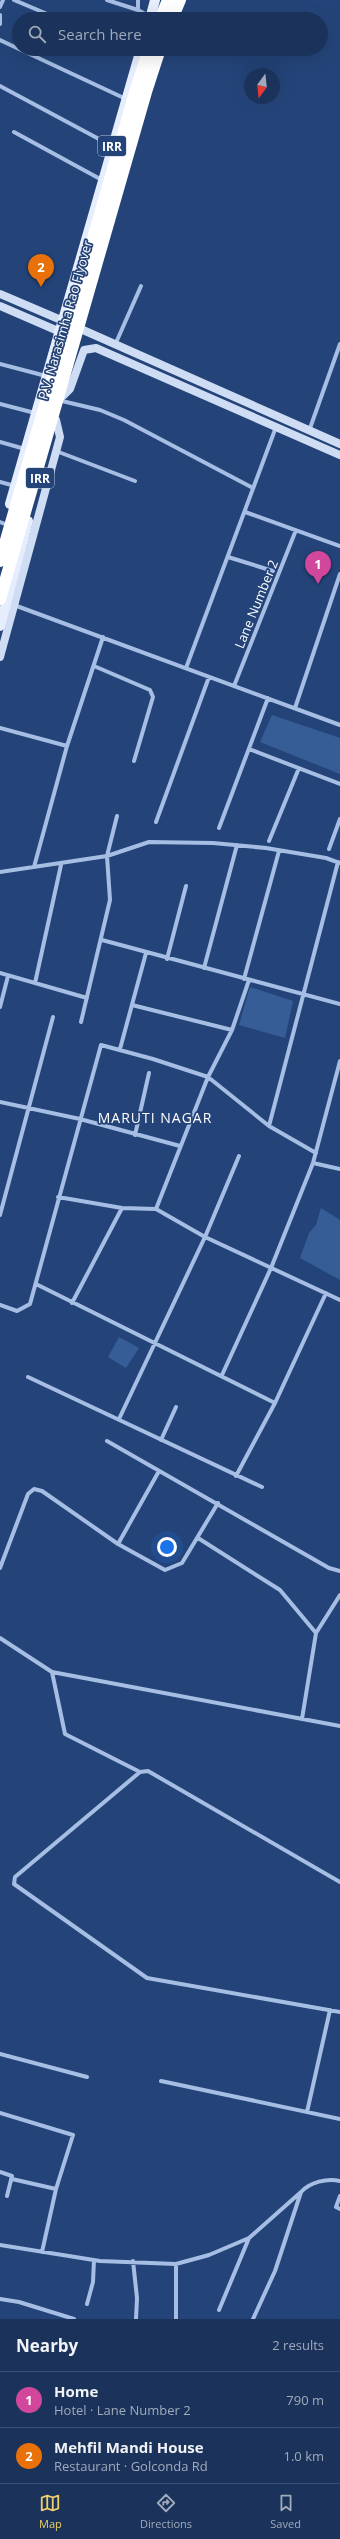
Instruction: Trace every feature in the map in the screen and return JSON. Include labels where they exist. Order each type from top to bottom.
[{"type":"highway","points":[[159,12],[169,0]]},
{"type":"highway","points":[[175,12],[180,0]]},
{"type":"highway","name":"P.V. Narasimha Rao Flyover","points":[[0,561],[141,56]]},
{"type":"highway","name":"P.V. Narasimha Rao Flyover","points":[[7,602],[146,92],[159,56]]},
{"type":"main road","points":[[154,12],[155,0]]},
{"type":"main road","points":[[166,12],[169,0]]},
{"type":"main road","name":"IRR","points":[[61,320],[126,99],[141,56]]},
{"type":"main road","name":"IRR","points":[[0,626],[62,398],[83,330],[159,56]]},
{"type":"main road","points":[[85,240],[106,246]]},
{"type":"main road","points":[[58,332],[61,320]]},
{"type":"main road","name":"IRR","points":[[0,540],[2,523],[26,449],[58,332]]},
{"type":"street","points":[[0,7],[3,0]]},
{"type":"street","points":[[14,0],[42,12]]},
{"type":"street","points":[[107,0],[142,12]]},
{"type":"street","points":[[138,0],[138,10]]},
{"type":"street","points":[[178,12],[183,0]]},
{"type":"street","points":[[0,15],[0,24]]},
{"type":"street","points":[[0,40],[12,46]]},
{"type":"street","points":[[34,56],[126,99]]},
{"type":"street","points":[[0,86],[112,146]]},
{"type":"street","points":[[14,132],[102,180]]},
{"type":"street","points":[[115,345],[141,286]]},
{"type":"street","points":[[0,294],[61,320]]},
{"type":"street","points":[[0,306],[58,332]]},
{"type":"street","points":[[83,330],[309,432],[340,444]]},
{"type":"street","points":[[309,432],[340,344]]},
{"type":"street","points":[[252,488],[124,420],[100,410],[62,398],[70,388],[84,350],[96,348],[149,369],[340,455]]},
{"type":"street","points":[[0,364],[46,376]]},
{"type":"street","points":[[0,404],[36,413]]},
{"type":"street","points":[[0,657],[7,602],[60,437],[56,420]]},
{"type":"street","points":[[186,668],[276,427]]},
{"type":"street","points":[[0,442],[26,449]]},
{"type":"street","points":[[56,451],[135,481]]},
{"type":"street","points":[[0,482],[15,486]]},
{"type":"street","points":[[245,512],[340,546]]},
{"type":"street","name":"Lane Number 2","points":[[234,686],[296,530]]},
{"type":"street","points":[[228,557],[273,571]]},
{"type":"street","points":[[295,708],[340,574]]},
{"type":"street","points":[[7,602],[340,725]]},
{"type":"street","points":[[34,867],[67,746],[103,637]]},
{"type":"street","points":[[94,666],[150,690],[153,697],[134,761]]},
{"type":"street","points":[[156,822],[209,676]]},
{"type":"street","points":[[219,828],[268,698]]},
{"type":"street","points":[[0,728],[67,746]]},
{"type":"street","points":[[248,748],[340,784]]},
{"type":"street","points":[[269,841],[299,768]]},
{"type":"street","points":[[81,1022],[102,940],[110,900],[107,856],[117,816]]},
{"type":"street","points":[[329,849],[340,819]]},
{"type":"street","points":[[0,872],[61,865],[107,856],[149,842],[237,845],[326,858],[339,863],[269,1126]]},
{"type":"street","points":[[204,968],[237,845]]},
{"type":"street","points":[[244,979],[279,851]]},
{"type":"street","points":[[35,983],[61,865]]},
{"type":"street","points":[[167,959],[186,886]]},
{"type":"street","points":[[102,940],[167,959],[340,1004]]},
{"type":"street","points":[[120,1049],[146,953]]},
{"type":"street","points":[[0,973],[87,998]]},
{"type":"street","points":[[0,1008],[8,976]]},
{"type":"street","points":[[156,1209],[208,1077],[232,1030],[249,980]]},
{"type":"street","points":[[132,1005],[232,1030]]},
{"type":"street","points":[[0,1215],[30,1110],[53,1016]]},
{"type":"street","points":[[0,1305],[17,1311],[30,1304],[58,1197],[101,1045],[120,1049],[208,1077],[269,1126],[316,1153]]},
{"type":"street","points":[[222,1375],[271,1268],[313,1163],[340,1061]]},
{"type":"street","points":[[135,1134],[149,1073]]},
{"type":"street","points":[[0,1102],[30,1110],[80,1119],[180,1146]]},
{"type":"street","points":[[119,1420],[205,1237],[239,1156]]},
{"type":"street","points":[[313,1163],[340,1169]]},
{"type":"street","points":[[58,1197],[122,1208],[156,1209],[205,1237],[340,1300]]},
{"type":"street","points":[[72,1303],[122,1208]]},
{"type":"street","points":[[36,1284],[275,1402]]},
{"type":"street","points":[[236,1476],[275,1402],[326,1293]]},
{"type":"street","points":[[28,1377],[236,1476],[262,1486]]},
{"type":"street","points":[[161,1440],[176,1407]]},
{"type":"street","points":[[107,1440],[329,1568],[340,1571]]},
{"type":"street","points":[[118,1544],[159,1471]]},
{"type":"street","points":[[0,1568],[28,1494],[34,1489],[42,1491],[118,1544],[165,1570],[182,1564],[218,1503]]},
{"type":"street","points":[[198,1538],[280,1590],[316,1633]]},
{"type":"street","points":[[302,1719],[316,1633],[340,1595]]},
{"type":"street","points":[[0,1638],[52,1672],[340,1726]]},
{"type":"street","points":[[52,1672],[65,1734],[140,1772]]},
{"type":"street","points":[[340,1882],[148,1771],[140,1772],[15,1877],[14,1884],[146,1978],[340,2012]]},
{"type":"street","points":[[307,2112],[330,2010]]},
{"type":"street","points":[[0,2054],[87,2077]]},
{"type":"street","points":[[161,2081],[340,2119]]},
{"type":"street","points":[[0,2113],[73,2135],[56,2189],[42,2252]]},
{"type":"street","points":[[0,2172],[12,2176],[12,2179],[56,2189]]},
{"type":"street","points":[[0,2245],[94,2260],[176,2264],[209,2254],[249,2238],[305,2188],[332,2178],[340,2181]]},
{"type":"street","points":[[7,2196],[12,2179]]},
{"type":"street","points":[[253,2319],[275,2272],[301,2192]]},
{"type":"street","points":[[340,2196],[336,2207],[340,2209]]},
{"type":"street","points":[[219,2310],[249,2238]]},
{"type":"street","points":[[87,2304],[93,2282],[94,2260]]},
{"type":"street","points":[[133,2261],[137,2298],[136,2319]]},
{"type":"street","points":[[176,2264],[176,2319]]},
{"type":"street","points":[[0,2299],[26,2304],[74,2319]]},
{"type":"shaded area","points":[[272,715],[340,738],[340,774],[260,742]]},
{"type":"shaded area","points":[[250,987],[293,1001],[285,1038],[239,1025]]},
{"type":"shaded area","points":[[321,1208],[340,1220],[340,1280],[300,1258],[309,1233],[316,1225]]},
{"type":"shaded area","points":[[119,1337],[139,1348],[126,1368],[108,1357]]},
{"type":"place","name":"Mehfil Mandi House","points":[[41,287]]},
{"type":"place","name":"Home","points":[[318,584]]},
{"type":"district","name":"MARUTI NAGAR","points":[[155,1117]]}]
